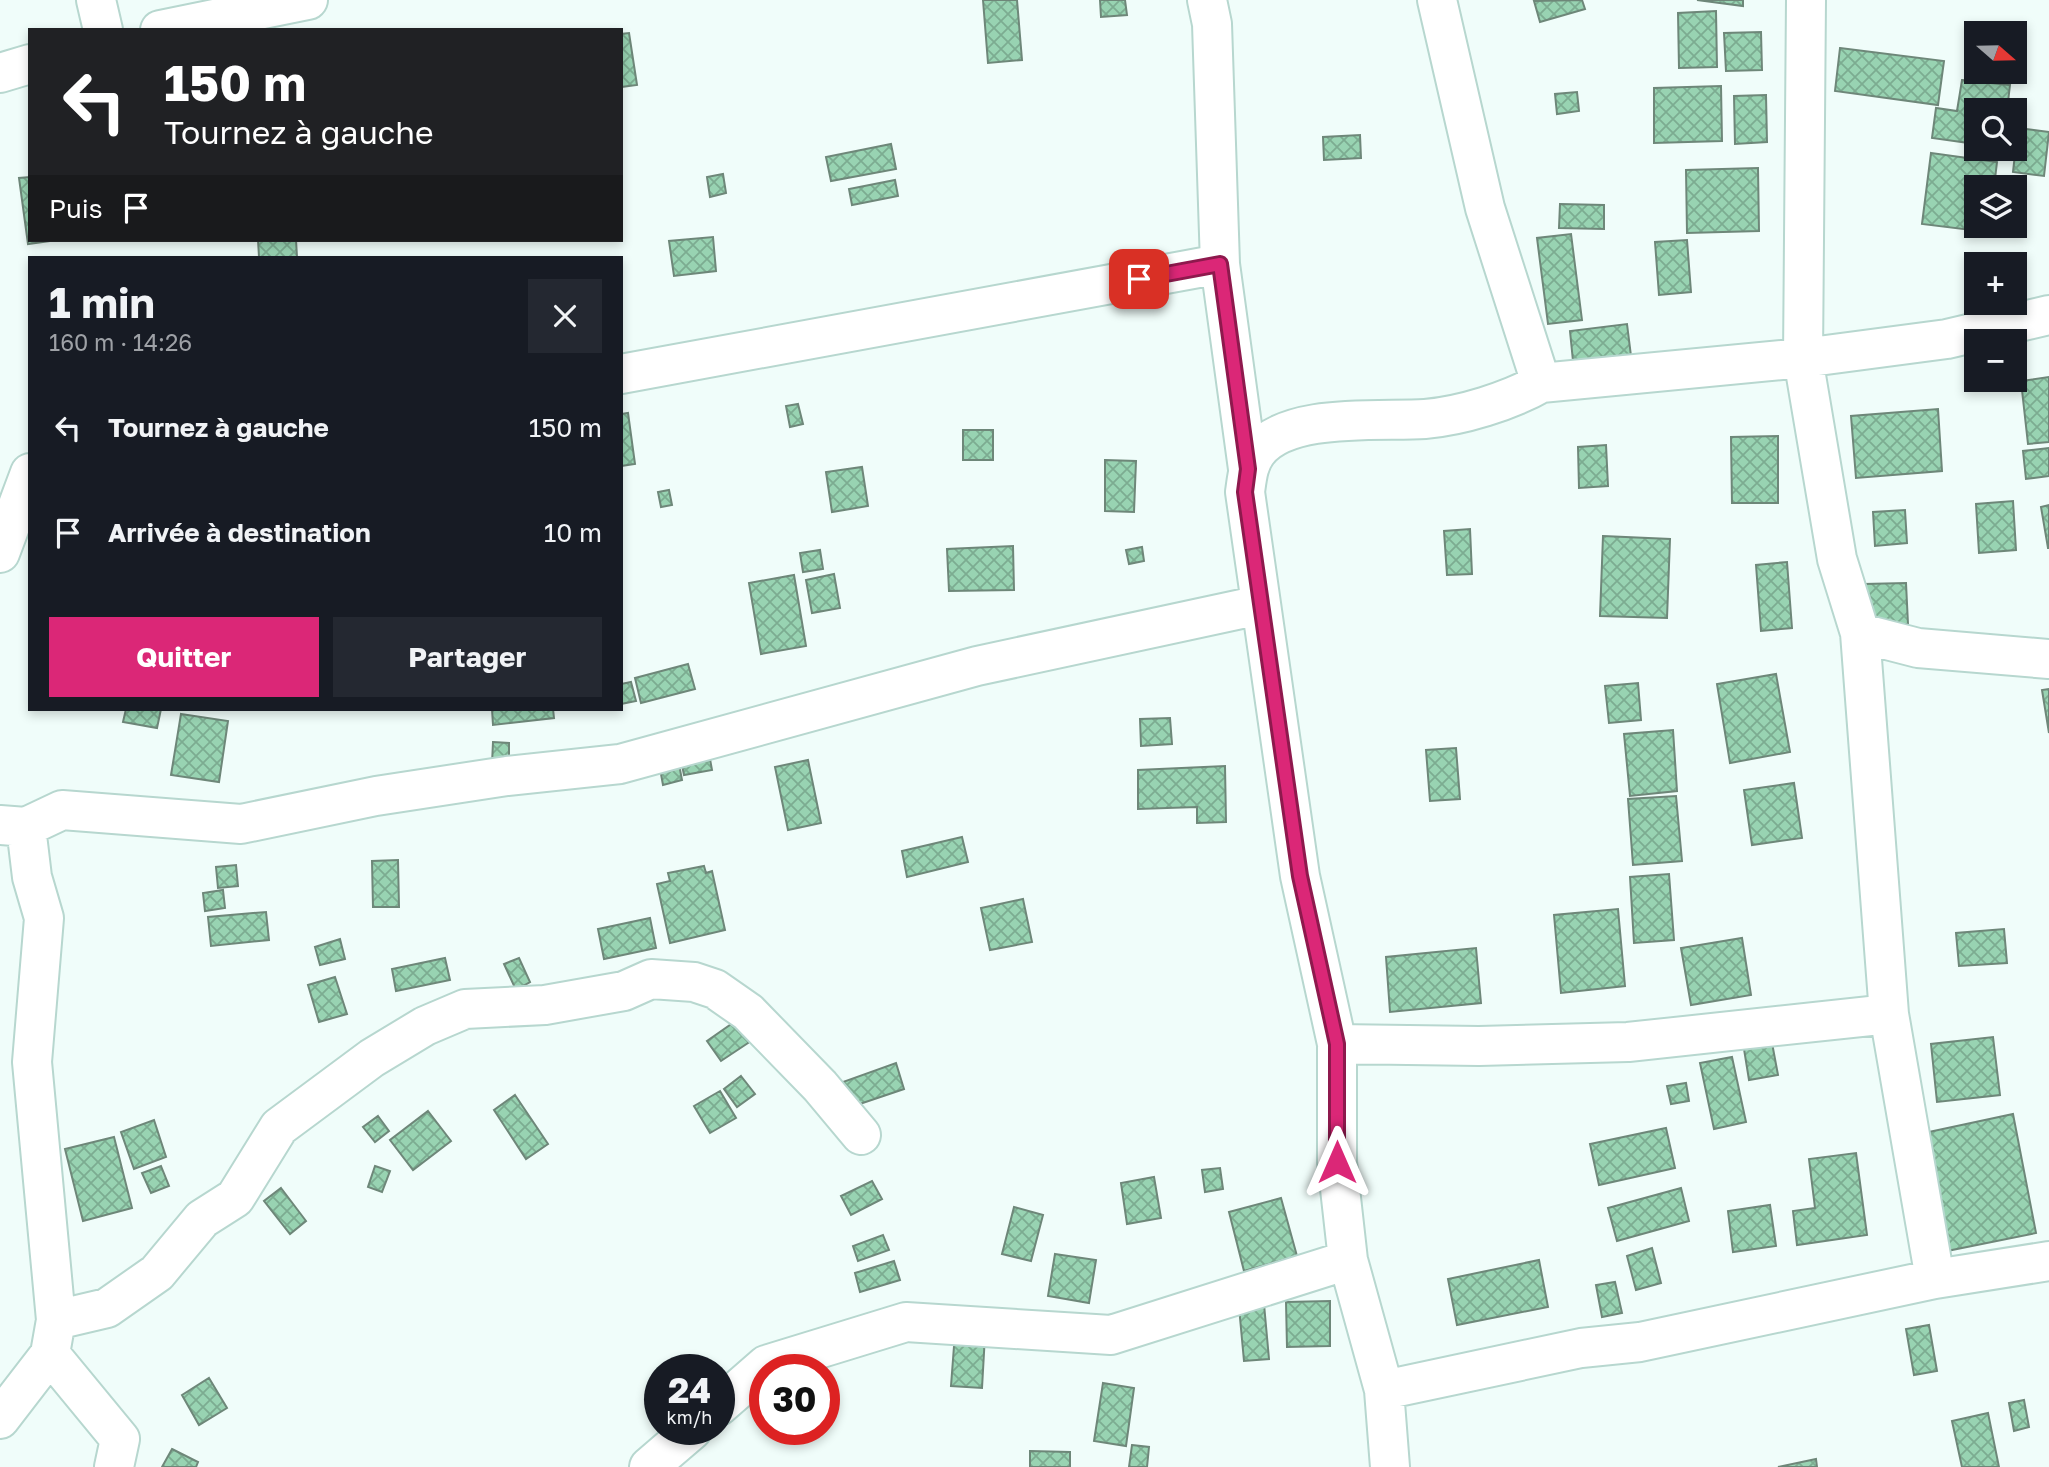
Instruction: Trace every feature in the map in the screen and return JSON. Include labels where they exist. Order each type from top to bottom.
[{"type":"street","points":[[96,0],[103,28]]},
{"type":"street","points":[[170,28],[309,0]]},
{"type":"street","points":[[1207,0],[1212,24],[1220,264],[1248,469],[1245,492],[1300,876],[1337,1044],[1337,1162],[1348,1260],[1384,1390],[1390,1467]]},
{"type":"street","points":[[1437,0],[1485,208],[1541,383]]},
{"type":"street","points":[[1806,0],[1803,358],[1837,559],[1860,633],[1889,1014],[1935,1279]]},
{"type":"street","points":[[0,73],[28,65]]},
{"type":"street","points":[[623,374],[1220,264]]},
{"type":"street","points":[[1248,469],[1257,451],[1270,440],[1314,422],[1428,419],[1516,397],[1541,383],[1803,358],[1947,340],[2049,314]]},
{"type":"street","points":[[0,553],[28,478]]},
{"type":"street","points":[[114,1467],[120,1439],[53,1337],[32,1062],[44,918],[13,826],[62,810],[241,824],[389,794],[507,776],[620,764],[977,666],[1260,605]]},
{"type":"street","points":[[1860,633],[1918,648],[2049,659]]},
{"type":"street","points":[[0,1419],[53,1337],[107,1308],[157,1273],[202,1219],[235,1198],[279,1127],[372,1058],[425,1026],[466,1009],[545,1005],[624,991],[651,979],[694,982],[715,989],[748,1012],[820,1086],[861,1135]]},
{"type":"street","points":[[1337,1044],[1479,1046],[1628,1042],[1889,1014]]},
{"type":"street","points":[[735,1392],[766,1365],[906,1322],[1111,1335],[1348,1260]]},
{"type":"street","points":[[1384,1390],[1581,1348],[1640,1342],[1935,1279],[2049,1261]]},
{"type":"street","points":[[649,1467],[675,1445]]},
{"type":"building","points":[[983,0],[1017,0],[1022,60],[988,63]]},
{"type":"building","points":[[1100,0],[1125,0],[1127,15],[1101,17]]},
{"type":"building","points":[[1582,0],[1585,9],[1540,22],[1534,1]]},
{"type":"building","points":[[1697,0],[1743,0],[1743,6]]},
{"type":"building","points":[[1716,11],[1717,67],[1679,68],[1678,13]]},
{"type":"building","points":[[1761,32],[1762,70],[1726,71],[1724,33]]},
{"type":"building","points":[[629,33],[637,85],[623,87],[623,34]]},
{"type":"building","points":[[1840,48],[1944,61],[1938,105],[1835,91]]},
{"type":"building","points":[[1962,80],[1964,84],[2010,85],[2008,98],[1964,98],[1964,142],[1932,138],[1936,108],[1957,111]]},
{"type":"building","points":[[1721,86],[1722,141],[1654,143],[1654,88]]},
{"type":"building","points":[[1577,92],[1579,111],[1557,114],[1555,94]]},
{"type":"building","points":[[1766,95],[1767,142],[1735,144],[1734,96]]},
{"type":"building","points":[[2027,129],[2049,132],[2044,176],[2013,172],[2014,161],[2027,161]]},
{"type":"building","points":[[1360,135],[1361,158],[1324,160],[1323,137]]},
{"type":"building","points":[[891,144],[896,169],[831,181],[826,157]]},
{"type":"building","points":[[1931,153],[1964,158],[1964,161],[1997,162],[1995,175],[1964,175],[1964,229],[1922,224]]},
{"type":"building","points":[[1758,168],[1759,231],[1687,233],[1686,170]]},
{"type":"building","points":[[723,174],[726,193],[710,197],[707,177]]},
{"type":"building","points":[[28,177],[28,242],[42,242],[28,244],[19,178]]},
{"type":"building","points":[[895,180],[898,196],[852,205],[849,189]]},
{"type":"building","points":[[1560,204],[1604,205],[1604,229],[1559,228]]},
{"type":"building","points":[[1571,234],[1582,320],[1548,324],[1537,238]]},
{"type":"building","points":[[713,237],[716,271],[674,276],[669,241]]},
{"type":"building","points":[[1687,240],[1691,292],[1659,295],[1655,242]]},
{"type":"building","points":[[258,242],[296,242],[297,256],[259,256]]},
{"type":"building","points":[[1627,324],[1632,364],[1574,371],[1570,331]]},
{"type":"building","points":[[2049,377],[2049,442],[2028,444],[2022,392],[2027,392],[2027,380]]},
{"type":"building","points":[[798,404],[803,424],[790,427],[786,406]]},
{"type":"building","points":[[1938,409],[1942,471],[1856,478],[1851,416]]},
{"type":"building","points":[[628,413],[635,464],[623,466],[623,414]]},
{"type":"building","points":[[963,430],[993,430],[993,460],[963,460]]},
{"type":"building","points":[[1778,436],[1778,503],[1732,503],[1731,437]]},
{"type":"building","points":[[1606,445],[1608,486],[1579,488],[1578,447]]},
{"type":"building","points":[[2049,448],[2049,476],[2026,479],[2023,451]]},
{"type":"building","points":[[1105,460],[1136,461],[1134,512],[1105,511]]},
{"type":"building","points":[[862,467],[868,506],[832,512],[826,472]]},
{"type":"building","points":[[669,490],[672,505],[661,507],[658,492]]},
{"type":"building","points":[[2013,501],[2016,550],[1979,553],[1976,504]]},
{"type":"building","points":[[2049,505],[2049,548],[2048,548],[2041,507]]},
{"type":"building","points":[[1905,510],[1907,543],[1875,546],[1873,512]]},
{"type":"building","points":[[1470,529],[1472,574],[1447,575],[1444,531]]},
{"type":"building","points":[[1603,536],[1670,539],[1667,618],[1600,616]]},
{"type":"building","points":[[1013,546],[1014,590],[949,591],[947,549]]},
{"type":"building","points":[[1142,547],[1144,561],[1129,564],[1126,550]]},
{"type":"building","points":[[820,550],[823,569],[803,572],[800,553]]},
{"type":"building","points":[[1787,562],[1792,628],[1761,631],[1756,565]]},
{"type":"building","points":[[834,574],[840,608],[812,613],[806,580]]},
{"type":"building","points":[[794,575],[806,646],[761,654],[749,583]]},
{"type":"building","points":[[1906,583],[1908,624],[1866,625],[1864,584]]},
{"type":"building","points":[[688,664],[695,689],[641,703],[635,678]]},
{"type":"building","points":[[1776,674],[1790,752],[1730,763],[1717,684]]},
{"type":"building","points":[[631,682],[636,701],[623,704],[623,684]]},
{"type":"building","points":[[1638,683],[1641,720],[1609,723],[1605,686]]},
{"type":"building","points":[[2049,689],[2049,733],[2042,690]]},
{"type":"building","points":[[126,711],[161,711],[157,728],[123,722]]},
{"type":"building","points":[[492,711],[553,711],[554,718],[493,725]]},
{"type":"building","points":[[181,714],[228,721],[219,782],[171,775]]},
{"type":"building","points":[[1170,718],[1172,744],[1141,746],[1140,719]]},
{"type":"building","points":[[1673,730],[1677,791],[1630,796],[1624,734]]},
{"type":"building","points":[[493,742],[509,743],[509,764],[492,764]]},
{"type":"building","points":[[708,748],[712,770],[684,775],[680,755]]},
{"type":"building","points":[[1456,748],[1460,799],[1430,801],[1426,750]]},
{"type":"building","points":[[678,759],[682,780],[663,785],[659,763]]},
{"type":"building","points":[[808,760],[821,823],[788,830],[775,767]]},
{"type":"building","points":[[1225,766],[1226,822],[1197,823],[1197,807],[1138,809],[1138,770]]},
{"type":"building","points":[[1794,783],[1802,838],[1752,845],[1744,790]]},
{"type":"building","points":[[1676,796],[1682,861],[1633,865],[1628,799]]},
{"type":"building","points":[[962,837],[968,862],[907,877],[902,851]]},
{"type":"building","points":[[398,860],[399,907],[373,907],[372,861]]},
{"type":"building","points":[[236,865],[238,886],[218,888],[216,867]]},
{"type":"building","points":[[704,866],[706,873],[712,871],[725,930],[670,943],[657,884],[670,881],[668,873]]},
{"type":"building","points":[[1669,874],[1674,940],[1634,943],[1630,877]]},
{"type":"building","points":[[223,890],[225,908],[205,911],[203,893]]},
{"type":"building","points":[[1023,899],[1032,942],[990,950],[981,908]]},
{"type":"building","points":[[1618,909],[1625,986],[1561,993],[1554,915]]},
{"type":"building","points":[[266,912],[269,940],[211,946],[208,917]]},
{"type":"building","points":[[650,918],[656,948],[604,959],[598,929]]},
{"type":"building","points":[[2004,929],[2007,963],[1959,966],[1956,933]]},
{"type":"building","points":[[1742,938],[1751,995],[1691,1005],[1681,948]]},
{"type":"building","points":[[340,939],[345,959],[320,965],[315,947]]},
{"type":"building","points":[[1476,948],[1481,1003],[1390,1012],[1386,957]]},
{"type":"building","points":[[445,958],[450,980],[396,991],[392,969]]},
{"type":"building","points":[[519,958],[530,982],[516,990],[504,964]]},
{"type":"building","points":[[335,977],[347,1014],[319,1022],[308,985]]},
{"type":"building","points":[[740,1018],[754,1039],[721,1061],[707,1041]]},
{"type":"building","points":[[1993,1037],[2000,1095],[1937,1102],[1931,1044]]},
{"type":"building","points":[[1772,1043],[1778,1075],[1749,1080],[1744,1049]]},
{"type":"building","points":[[1732,1057],[1746,1122],[1714,1129],[1700,1063]]},
{"type":"building","points":[[896,1063],[904,1089],[848,1108],[840,1083]]},
{"type":"building","points":[[741,1076],[755,1094],[737,1107],[724,1089]]},
{"type":"building","points":[[1686,1083],[1689,1101],[1671,1104],[1667,1086]]},
{"type":"building","points":[[720,1091],[736,1118],[710,1133],[694,1106]]},
{"type":"building","points":[[515,1095],[548,1144],[526,1159],[494,1110]]},
{"type":"building","points":[[428,1111],[451,1141],[413,1170],[390,1140]]},
{"type":"building","points":[[2013,1114],[2036,1233],[1947,1251],[1924,1133]]},
{"type":"building","points":[[378,1116],[389,1131],[375,1142],[363,1127]]},
{"type":"building","points":[[154,1120],[166,1157],[134,1169],[121,1132]]},
{"type":"building","points":[[1666,1128],[1675,1168],[1599,1185],[1590,1144]]},
{"type":"building","points":[[114,1137],[132,1208],[83,1221],[65,1149]]},
{"type":"building","points":[[1856,1153],[1867,1235],[1797,1245],[1793,1211],[1815,1208],[1809,1159]]},
{"type":"building","points":[[161,1166],[169,1186],[151,1193],[142,1173]]},
{"type":"building","points":[[375,1166],[390,1171],[382,1192],[368,1187]]},
{"type":"building","points":[[1220,1168],[1223,1189],[1205,1192],[1202,1170]]},
{"type":"building","points":[[1154,1177],[1161,1218],[1127,1224],[1121,1183]]},
{"type":"building","points":[[872,1181],[882,1199],[851,1215],[841,1196]]},
{"type":"building","points":[[281,1188],[306,1221],[290,1234],[264,1201]]},
{"type":"building","points":[[1681,1188],[1689,1221],[1617,1241],[1608,1208]]},
{"type":"building","points":[[1281,1198],[1297,1256],[1244,1271],[1229,1212]]},
{"type":"building","points":[[1770,1205],[1776,1246],[1733,1252],[1728,1211]]},
{"type":"building","points":[[1014,1207],[1043,1215],[1031,1261],[1002,1254]]},
{"type":"building","points":[[883,1235],[889,1250],[858,1261],[853,1246]]},
{"type":"building","points":[[1652,1248],[1661,1283],[1636,1290],[1627,1256]]},
{"type":"building","points":[[1055,1254],[1096,1260],[1089,1303],[1048,1296]]},
{"type":"building","points":[[1539,1260],[1548,1307],[1457,1325],[1448,1279]]},
{"type":"building","points":[[894,1261],[900,1280],[860,1292],[855,1273]]},
{"type":"building","points":[[1615,1282],[1622,1313],[1602,1317],[1596,1285]]},
{"type":"building","points":[[1330,1301],[1330,1346],[1287,1347],[1286,1302]]},
{"type":"building","points":[[1264,1304],[1269,1359],[1244,1361],[1239,1307]]},
{"type":"building","points":[[1929,1325],[1937,1371],[1914,1375],[1906,1329]]},
{"type":"building","points":[[955,1333],[985,1335],[982,1388],[951,1386]]},
{"type":"building","points":[[209,1378],[227,1408],[199,1425],[182,1395]]},
{"type":"building","points":[[1103,1383],[1134,1388],[1126,1446],[1094,1441]]},
{"type":"building","points":[[2024,1400],[2029,1427],[2014,1431],[2009,1403]]},
{"type":"building","points":[[1988,1413],[1999,1467],[1962,1467],[1952,1421]]},
{"type":"building","points":[[1132,1445],[1149,1447],[1147,1467],[1129,1467]]},
{"type":"building","points":[[172,1449],[198,1462],[196,1467],[162,1467]]},
{"type":"building","points":[[1030,1451],[1070,1452],[1070,1467],[1030,1467]]},
{"type":"building","points":[[1816,1459],[1817,1467],[1778,1467]]},
{"type":"route","points":[[1139,279],[1220,264],[1248,469],[1245,492],[1284,776],[1300,876],[1337,1044],[1337,1162]]}]
